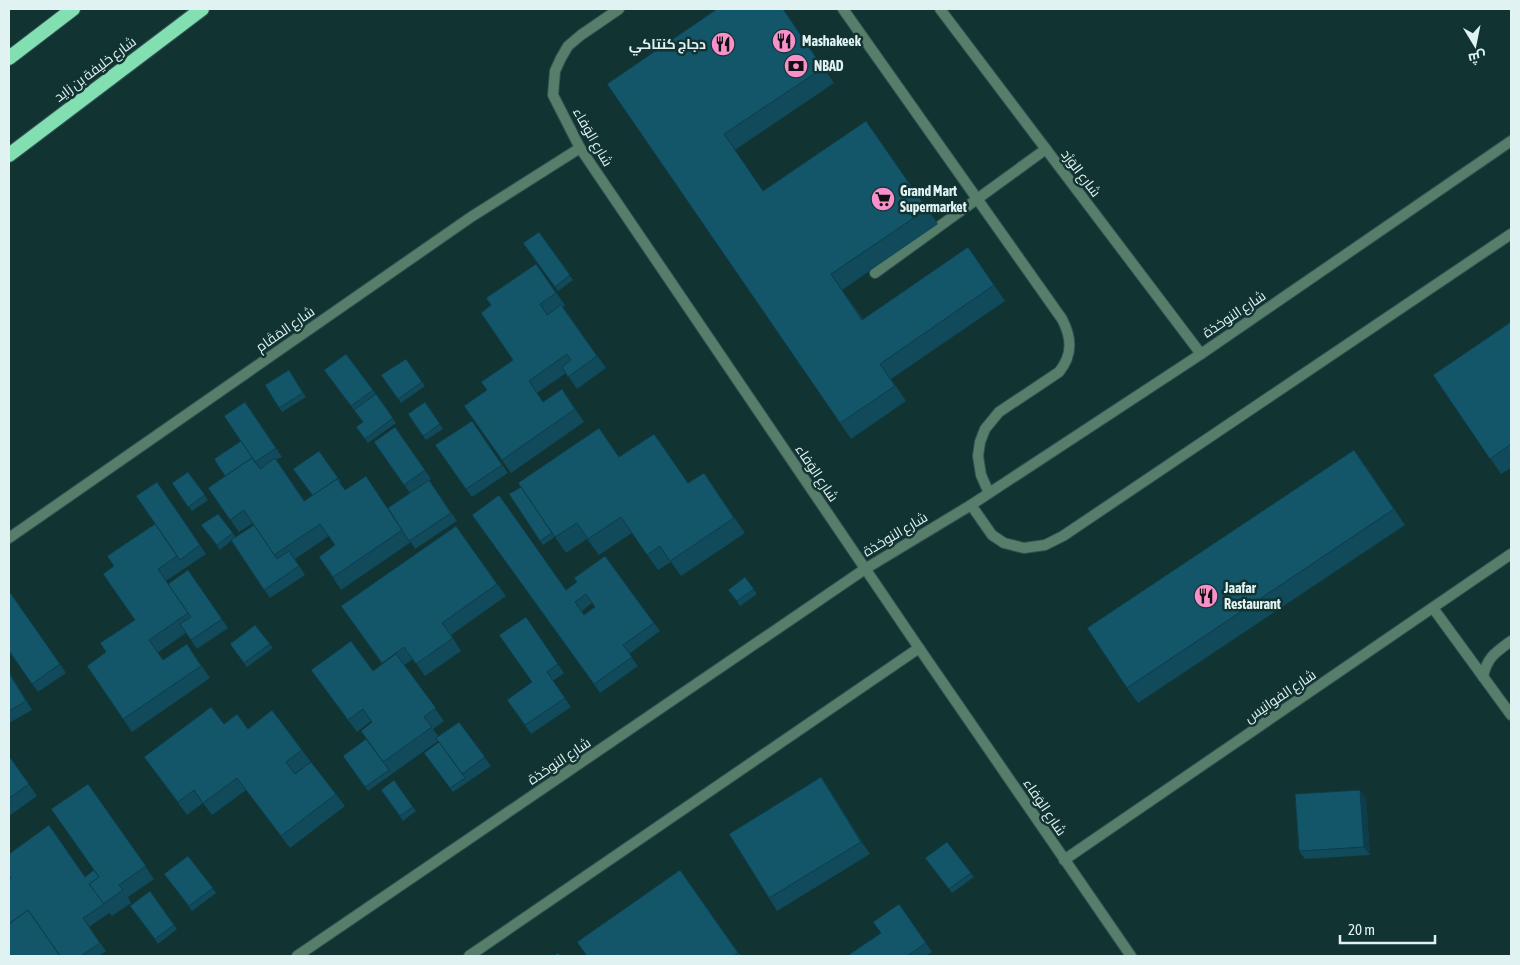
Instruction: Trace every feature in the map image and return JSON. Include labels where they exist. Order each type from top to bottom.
[{"type":"highway","points":[[9,58],[73,9]]},
{"type":"highway","name":"شارع خليفة بن زايد","points":[[9,155],[202,9]]},
{"type":"street","name":"شارع الوَفاء","points":[[619,9],[568,46],[555,71],[553,95],[580,148],[865,569],[1131,956]]},
{"type":"street","points":[[843,9],[1062,319],[1067,329],[1069,353],[1066,364],[1059,372],[999,412],[985,429],[980,442],[978,456],[981,475],[989,493]]},
{"type":"street","name":"شارع الوَرْد","points":[[940,9],[1201,354]]},
{"type":"street","name":"شارع النوخذة","points":[[297,956],[865,569],[971,505],[1201,354],[1511,141]]},
{"type":"street","name":"شارع المَقَام","points":[[9,538],[471,217],[580,148]]},
{"type":"street","points":[[875,273],[1046,149]]},
{"type":"street","points":[[971,505],[992,535],[1004,543],[1024,548],[1045,545],[1079,525],[1511,234]]},
{"type":"street","name":"شارع الفوانيس","points":[[1064,860],[1511,554]]},
{"type":"street","points":[[1433,608],[1511,715]]},
{"type":"street","points":[[1483,677],[1485,666],[1490,658],[1511,641]]},
{"type":"street","points":[[469,956],[919,648]]},
{"type":"building","points":[[717,9],[783,9],[823,68],[724,134],[763,191],[866,121],[927,209],[831,274],[862,320],[968,247],[994,285],[880,364],[895,386],[840,423],[607,84]]},
{"type":"building","points":[[539,232],[570,275],[555,287],[523,243]]},
{"type":"building","points":[[536,264],[556,293],[540,304],[547,315],[561,305],[597,356],[568,377],[562,367],[571,360],[567,354],[529,381],[543,402],[562,389],[575,409],[502,460],[464,406],[487,390],[481,382],[513,360],[481,313],[491,305],[486,298]]},
{"type":"building","points":[[1511,322],[1511,444],[1490,459],[1433,375]]},
{"type":"building","points":[[346,354],[373,390],[351,406],[324,370]]},
{"type":"building","points":[[406,359],[422,382],[398,399],[381,375]]},
{"type":"building","points":[[289,370],[303,393],[279,408],[265,385]]},
{"type":"building","points":[[376,394],[393,418],[365,439],[356,427],[363,422],[354,410]]},
{"type":"building","points":[[245,402],[276,448],[255,462],[224,416]]},
{"type":"building","points":[[425,402],[440,424],[423,436],[408,414]]},
{"type":"building","points":[[472,421],[502,465],[466,489],[435,445]]},
{"type":"building","points":[[395,427],[425,470],[404,485],[374,442]]},
{"type":"building","points":[[599,428],[619,457],[654,434],[688,483],[704,473],[734,518],[670,561],[660,546],[647,555],[621,517],[588,539],[577,523],[555,537],[518,483]]},
{"type":"building","points":[[241,441],[258,466],[252,458],[225,476],[214,459]]},
{"type":"building","points":[[1354,450],[1394,509],[1127,688],[1087,628]]},
{"type":"building","points":[[319,451],[338,478],[313,496],[293,469]]},
{"type":"building","points":[[252,458],[260,469],[275,458],[304,501],[337,479],[345,490],[366,476],[402,530],[333,577],[319,557],[335,545],[320,524],[274,555],[244,510],[230,520],[208,488]]},
{"type":"building","points":[[188,472],[205,495],[188,507],[172,483]]},
{"type":"building","points":[[429,480],[451,513],[409,541],[388,508]]},
{"type":"building","points":[[157,482],[200,545],[180,560],[136,496]]},
{"type":"building","points":[[521,487],[552,533],[540,541],[509,494]]},
{"type":"building","points":[[499,495],[566,590],[577,582],[574,578],[605,556],[654,623],[623,645],[632,657],[594,684],[472,515]],"holes":[[[586,594],[595,607],[584,615],[575,602]]]},
{"type":"building","points":[[218,514],[233,533],[217,545],[201,525]]},
{"type":"building","points":[[155,524],[177,556],[158,569],[188,613],[149,640],[163,660],[187,644],[201,666],[123,719],[87,666],[106,652],[100,643],[135,620],[103,574],[114,566],[107,556]]},
{"type":"building","points":[[254,525],[277,559],[289,551],[299,566],[264,590],[231,540]]},
{"type":"building","points":[[456,526],[497,584],[442,623],[453,638],[416,664],[404,647],[382,663],[341,606]]},
{"type":"building","points":[[188,570],[222,619],[191,640],[180,624],[191,617],[168,584]]},
{"type":"building","points":[[745,577],[754,589],[737,601],[728,590]]},
{"type":"building","points":[[9,591],[60,664],[32,684],[9,651]]},
{"type":"building","points":[[526,617],[558,664],[547,672],[565,698],[525,725],[507,700],[532,682],[499,635]]},
{"type":"building","points":[[255,625],[270,644],[244,663],[230,644]]},
{"type":"building","points":[[351,641],[373,671],[396,654],[436,708],[424,717],[432,727],[383,762],[361,731],[372,722],[363,709],[348,720],[311,670]]},
{"type":"building","points":[[9,673],[26,701],[9,711]]},
{"type":"building","points":[[211,707],[224,724],[237,714],[248,729],[272,710],[302,750],[286,762],[295,774],[311,762],[336,794],[281,836],[237,778],[203,803],[194,790],[178,802],[144,757]]},
{"type":"building","points":[[459,722],[485,757],[462,774],[436,738]]},
{"type":"building","points":[[366,739],[389,770],[365,787],[343,756]]},
{"type":"building","points":[[439,742],[465,778],[450,788],[424,753]]},
{"type":"building","points":[[9,756],[29,784],[9,798]]},
{"type":"building","points":[[821,777],[861,842],[769,898],[729,834]]},
{"type":"building","points":[[394,780],[413,807],[400,816],[381,790]]},
{"type":"building","points":[[88,784],[146,866],[119,885],[123,890],[103,904],[89,884],[99,877],[51,809]]},
{"type":"building","points":[[1360,790],[1364,847],[1299,851],[1295,794]]},
{"type":"building","points":[[49,825],[85,877],[94,870],[99,877],[89,884],[104,904],[83,918],[100,943],[81,956],[60,956],[28,910],[9,924],[9,879],[11,878],[9,875],[9,854]]},
{"type":"building","points":[[947,842],[971,873],[949,889],[925,858]]},
{"type":"building","points":[[188,856],[213,888],[189,906],[164,874]]},
{"type":"building","points":[[680,870],[738,953],[733,956],[587,956],[577,942]]},
{"type":"building","points":[[150,891],[174,925],[155,939],[130,906]]},
{"type":"building","points":[[899,904],[926,943],[907,956],[847,956],[881,933],[873,922]]},
{"type":"building","points":[[28,910],[60,956],[9,956],[9,924]]},
{"type":"place","name":"Mashakeek","points":[[784,41]]},
{"type":"place","name":"دجاج كنتاكي","points":[[723,44]]},
{"type":"place","name":"NBAD","points":[[796,66]]},
{"type":"place","name":"Grand Mart Supermarket","points":[[883,199]]},
{"type":"place","name":"Jaafar Restaurant","points":[[1206,596]]}]
